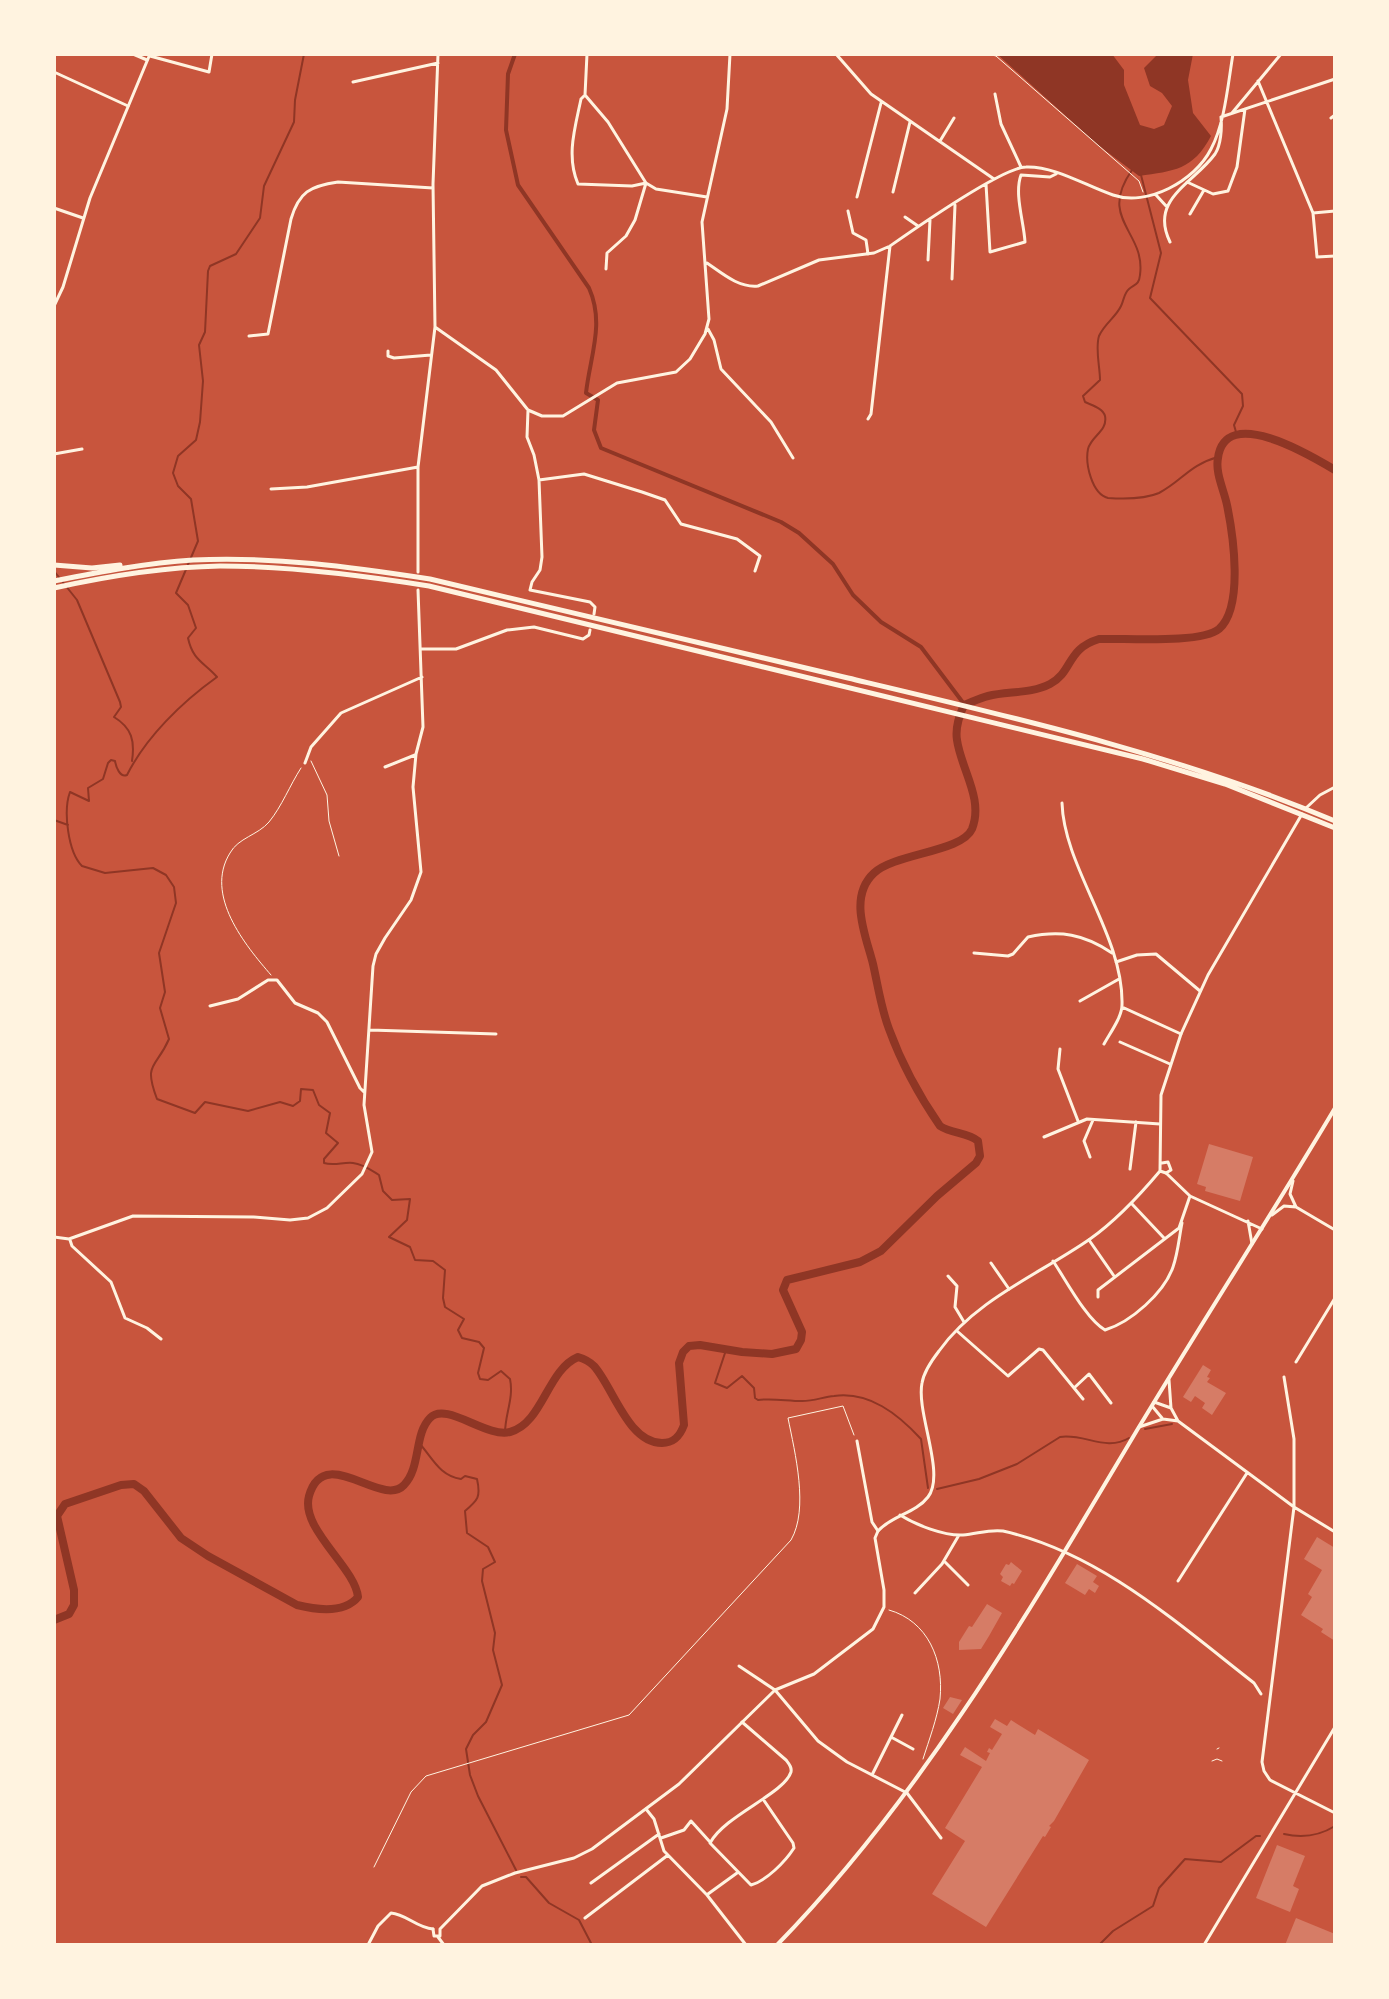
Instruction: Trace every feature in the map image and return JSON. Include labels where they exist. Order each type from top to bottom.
[{"type":"highway","points":[[55,565],[92,568],[145,562],[169,565]]},
{"type":"highway","points":[[56,584],[68,578],[201,564],[332,572],[429,586],[1017,718],[1143,756],[1335,821]]},
{"type":"highway","points":[[56,584],[73,584],[169,565]]},
{"type":"highway","points":[[1313,815],[1335,828]]},
{"type":"main road","points":[[777,1945],[820,1901],[923,1770],[1065,1551],[1335,1108]]},
{"type":"street","points":[[133,54],[209,72],[212,54]]},
{"type":"street","points":[[418,572],[418,467],[435,327],[433,188],[438,54]]},
{"type":"street","points":[[587,54],[585,95],[581,99],[572,141],[578,184],[632,186],[646,183]]},
{"type":"street","points":[[730,54],[727,109],[702,222],[707,263],[708,329],[721,369],[771,422],[793,458]]},
{"type":"street","points":[[836,54],[858,82],[881,102],[994,179]]},
{"type":"street","points":[[1170,242],[1163,221],[1167,207],[1216,153],[1233,54]]},
{"type":"street","points":[[1231,114],[1281,54]]},
{"type":"street","points":[[54,306],[63,287],[83,218],[149,57]]},
{"type":"street","points":[[353,82],[438,63]]},
{"type":"street","points":[[54,72],[128,106]]},
{"type":"street","points":[[1221,117],[1335,79]]},
{"type":"street","points":[[1258,81],[1313,213],[1317,257],[1335,256]]},
{"type":"street","points":[[995,94],[1001,124],[1021,167]]},
{"type":"street","points":[[585,95],[602,113],[646,183],[656,189],[707,197]]},
{"type":"street","points":[[857,197],[881,102]]},
{"type":"street","points":[[1187,182],[1213,194],[1228,191],[1237,167],[1245,109]]},
{"type":"street","points":[[707,263],[749,287],[819,260],[868,254],[890,246],[994,179],[1021,167],[1043,169],[1120,197],[1144,197],[1176,184],[1207,156],[1213,148],[1221,117]]},
{"type":"street","points":[[940,141],[954,118]]},
{"type":"street","points":[[893,192],[910,122]]},
{"type":"street","points":[[986,184],[990,252],[1025,242],[1019,192],[1021,175],[1050,177],[1056,174]]},
{"type":"street","points":[[249,336],[268,334],[291,219],[301,195],[324,184],[338,182],[433,188]]},
{"type":"street","points":[[606,269],[607,253],[626,236],[635,220],[646,183]]},
{"type":"street","points":[[1190,214],[1205,190]]},
{"type":"street","points":[[1153,194],[1167,207]]},
{"type":"street","points":[[952,279],[955,205]]},
{"type":"street","points":[[54,208],[83,218]]},
{"type":"street","points":[[848,211],[853,233],[866,240],[868,254]]},
{"type":"street","points":[[1313,213],[1335,211]]},
{"type":"street","points":[[905,217],[918,227]]},
{"type":"street","points":[[928,260],[930,220]]},
{"type":"street","points":[[868,419],[890,246]]},
{"type":"street","points":[[435,327],[496,370],[528,410],[542,416],[559,417],[625,380],[680,370],[708,329]]},
{"type":"street","points":[[388,351],[388,356],[394,358],[432,355]]},
{"type":"street","points":[[528,410],[527,437],[539,480],[542,557],[540,570],[530,590],[590,602],[595,607],[594,614]]},
{"type":"street","points":[[771,422],[777,418]]},
{"type":"street","points":[[54,454],[82,449]]},
{"type":"street","points":[[271,489],[307,487],[418,467]]},
{"type":"street","points":[[539,480],[584,474],[665,500],[681,524],[737,539],[760,556],[755,571]]},
{"type":"street","points":[[54,1237],[69,1239],[133,1216],[308,1218],[327,1208],[366,1167],[372,1142],[364,1092],[376,954],[411,900],[419,885],[421,872],[413,787],[416,754],[423,727],[418,590]]},
{"type":"street","points":[[421,649],[471,646],[507,630],[534,627],[583,639],[590,630]]},
{"type":"street","points":[[305,763],[311,747],[341,713],[422,677]]},
{"type":"street","points":[[385,767],[416,754]]},
{"type":"street","points":[[438,1937],[440,1929],[482,1886],[584,1854],[679,1784],[775,1690],[828,1665],[873,1629],[883,1610],[884,1590],[875,1538],[878,1531],[923,1502],[931,1493],[933,1472],[922,1406],[922,1384],[934,1359],[964,1323],[1009,1290],[1089,1240],[1132,1204],[1160,1171],[1161,1095],[1181,1034],[1200,991],[1308,805],[1335,787]]},
{"type":"street","points":[[1062,803],[1072,848],[1116,962],[1119,979],[1122,1007],[1104,1044]]},
{"type":"street","points":[[974,953],[1008,956],[1028,937],[1057,932],[1088,939],[1112,953]]},
{"type":"street","points":[[1116,962],[1137,955],[1156,954],[1200,991]]},
{"type":"street","points":[[210,1006],[238,999],[273,979],[281,983],[297,1005],[318,1013],[327,1022],[364,1092]]},
{"type":"street","points":[[1080,1001],[1119,979]]},
{"type":"street","points":[[1122,1007],[1181,1034]]},
{"type":"street","points":[[370,1030],[496,1034]]},
{"type":"street","points":[[1120,1042],[1170,1064]]},
{"type":"street","points":[[1060,1049],[1058,1069],[1079,1121]]},
{"type":"street","points":[[1044,1137],[1079,1121],[1094,1119],[1160,1124]]},
{"type":"street","points":[[1090,1157],[1084,1141],[1094,1119]]},
{"type":"street","points":[[1130,1169],[1136,1122]]},
{"type":"street","points":[[1162,1163],[1168,1162],[1171,1166],[1166,1173]]},
{"type":"street","points":[[1160,1171],[1190,1196],[1262,1229]]},
{"type":"street","points":[[1293,1177],[1290,1194],[1296,1207]]},
{"type":"street","points":[[1053,1261],[1093,1319],[1105,1330],[1123,1322],[1153,1295],[1172,1270],[1190,1196]]},
{"type":"street","points":[[1281,1198],[1291,1201]]},
{"type":"street","points":[[1281,1198],[1287,1205],[1335,1230]]},
{"type":"street","points":[[1132,1204],[1164,1238]]},
{"type":"street","points":[[1269,1217],[1287,1205]]},
{"type":"street","points":[[1248,1221],[1252,1244]]},
{"type":"street","points":[[1098,1297],[1098,1290],[1182,1223]]},
{"type":"street","points":[[69,1239],[72,1246],[111,1282],[125,1318],[147,1328],[161,1339]]},
{"type":"street","points":[[1089,1240],[1114,1276]]},
{"type":"street","points":[[991,1263],[1009,1290]]},
{"type":"street","points":[[948,1276],[957,1286],[955,1307],[964,1323]]},
{"type":"street","points":[[1296,1362],[1335,1298]]},
{"type":"street","points":[[956,1331],[1008,1376],[1039,1349],[1043,1350],[1083,1399]]},
{"type":"street","points":[[1074,1388],[1089,1374],[1111,1403]]},
{"type":"street","points":[[1169,1377],[1171,1408],[1178,1421],[1294,1507],[1335,1532]]},
{"type":"street","points":[[1284,1377],[1294,1439],[1294,1507],[1262,1762],[1270,1780],[1335,1813]]},
{"type":"street","points":[[1153,1404],[1171,1408]]},
{"type":"street","points":[[1153,1404],[1163,1419]]},
{"type":"street","points":[[1139,1427],[1163,1419],[1178,1421]]},
{"type":"street","points":[[857,1441],[872,1522],[878,1531]]},
{"type":"street","points":[[1178,1581],[1247,1473]]},
{"type":"street","points":[[900,1515],[959,1535],[1003,1531],[1065,1551],[1137,1593],[1254,1683],[1261,1694]]},
{"type":"street","points":[[915,1593],[944,1561],[959,1535]]},
{"type":"street","points":[[944,1561],[968,1585]]},
{"type":"street","points":[[739,1666],[775,1690],[818,1741],[907,1793],[941,1838]]},
{"type":"street","points":[[872,1775],[902,1715]]},
{"type":"street","points":[[710,1843],[733,1818],[763,1799],[785,1779],[791,1767],[742,1722]]},
{"type":"street","points":[[1204,1945],[1335,1727]]},
{"type":"street","points":[[891,1737],[913,1749]]},
{"type":"street","points":[[591,1883],[660,1836],[684,1830],[691,1821],[745,1882],[754,1885],[773,1871],[794,1848],[763,1799]]},
{"type":"street","points":[[646,1809],[654,1819],[668,1855],[707,1895],[746,1945]]},
{"type":"street","points":[[585,1918],[668,1855]]},
{"type":"street","points":[[707,1895],[737,1873]]},
{"type":"street","points":[[368,1945],[383,1919],[391,1913],[399,1914],[413,1924],[440,1929]]},
{"type":"street","points":[[433,1929],[433,1935],[444,1945]]},
{"type":"lane","points":[[1212,1761],[1222,1761]]},
{"type":"path","points":[[988,54],[996,56],[1139,181],[1144,197]]},
{"type":"path","points":[[308,755],[327,795],[329,821],[339,856]]},
{"type":"path","points":[[273,979],[244,944],[233,924],[224,899],[223,878],[229,853],[271,819],[305,763]]},
{"type":"path","points":[[374,1867],[419,1781],[629,1715],[791,1540],[797,1528],[798,1467],[788,1418],[843,1406],[857,1441]]},
{"type":"path","points":[[883,1610],[900,1613],[917,1623],[933,1648],[939,1702],[920,1766],[923,1770]]},
{"type":"shaded area","points":[[997,54],[1112,54],[1124,70],[1124,85],[1140,125],[1154,129],[1164,125],[1172,106],[1162,93],[1150,86],[1144,68],[1158,54],[1193,54],[1188,80],[1193,113],[1211,136],[1197,156],[1181,167],[1139,176],[1098,145]]},
{"type":"building","points":[[1209,1144],[1253,1157],[1240,1201],[1205,1191],[1206,1187],[1197,1184]]},
{"type":"building","points":[[1203,1365],[1211,1370],[1207,1382],[1226,1393],[1212,1415],[1202,1408],[1205,1403],[1195,1396],[1191,1402],[1183,1397]]},
{"type":"building","points":[[1317,1537],[1335,1548],[1335,1641],[1301,1615],[1312,1597],[1308,1594],[1322,1570],[1304,1559]]},
{"type":"building","points":[[1011,1562],[1022,1571],[1010,1586],[1001,1581],[1003,1577],[1000,1574]]},
{"type":"building","points":[[1077,1564],[1097,1576],[1093,1582],[1099,1586],[1095,1593],[1089,1589],[1085,1595],[1065,1583]]},
{"type":"building","points":[[987,1604],[1002,1613],[989,1636],[981,1649],[959,1650],[959,1642]]},
{"type":"building","points":[[950,1697],[962,1700],[953,1714],[943,1708]]},
{"type":"building","points":[[995,1719],[1007,1726],[1011,1720],[1035,1735],[1038,1729],[1089,1760],[1045,1837],[986,1927],[932,1894],[965,1841],[945,1828],[982,1767],[960,1755],[965,1747],[986,1761],[989,1748],[992,1750],[1002,1734],[990,1727]]},
{"type":"building","points":[[1277,1845],[1305,1856],[1293,1886],[1299,1889],[1290,1912],[1256,1898]]},
{"type":"building","points":[[1296,1918],[1335,1934],[1333,1945],[1285,1945]]},
{"type":"waterway","points":[[304,54],[294,122],[264,186],[260,218],[236,254],[210,266],[208,271],[205,332],[199,345],[203,381],[200,422],[196,440],[178,456],[173,473],[178,486],[191,499],[198,541],[176,593],[188,605],[196,628],[188,638],[193,652],[217,677],[166,721],[144,747],[127,775],[120,773],[115,761],[111,760],[103,779],[88,788],[89,801],[70,792],[68,831],[73,851],[82,866],[105,873],[153,868],[166,875],[174,887],[176,903],[159,953],[165,992],[160,1008],[169,1039],[151,1072],[157,1099],[195,1113],[205,1102],[248,1111],[280,1102],[293,1106],[300,1101],[301,1089],[313,1090],[319,1105],[330,1113],[326,1133],[338,1143],[324,1163],[364,1166],[379,1175],[383,1191],[392,1200],[410,1199],[407,1220],[389,1237],[410,1247],[415,1260],[433,1261],[445,1270],[445,1307],[464,1319],[458,1330],[462,1338],[479,1342],[484,1348],[478,1373],[480,1379],[488,1380],[501,1371],[510,1379],[505,1433]]},
{"type":"waterway","points":[[515,54],[508,74],[506,130],[518,185],[589,288],[594,301],[595,340],[586,393],[598,400],[594,430],[601,448],[781,522],[799,533],[833,564],[853,595],[881,622],[921,647],[964,704]]},
{"type":"waterway","points":[[1132,170],[1119,201],[1121,214],[1140,260],[1140,275],[1138,283],[1127,291],[1119,310],[1099,336],[1100,380],[1083,396],[1085,402],[1105,416],[1102,430],[1088,449],[1091,478],[1098,491],[1108,498],[1147,496],[1159,493],[1200,464],[1218,457]]},
{"type":"waterway","points":[[1141,175],[1161,253],[1150,298],[1242,394],[1243,406],[1234,425],[1236,432]]},
{"type":"waterway","points":[[54,1620],[69,1614],[74,1605],[74,1590],[57,1516],[65,1504],[121,1485],[134,1484],[144,1491],[181,1538],[208,1556],[297,1605],[338,1608],[358,1597],[348,1573],[312,1521],[308,1509],[309,1496],[316,1481],[327,1475],[340,1475],[394,1490],[409,1478],[422,1433],[430,1418],[446,1414],[490,1430],[510,1432],[530,1418],[559,1373],[578,1357],[594,1366],[622,1412],[640,1434],[650,1441],[670,1442],[684,1425],[679,1363],[689,1346],[772,1354],[796,1349],[802,1332],[783,1290],[787,1280],[860,1262],[881,1251],[980,1156],[978,1141],[940,1126],[905,1067],[884,1013],[860,905],[866,883],[884,866],[956,843],[972,829],[974,795],[957,736],[964,705],[988,696],[1050,684],[1063,673],[1075,654],[1088,643],[1099,639],[1196,637],[1219,629],[1227,619],[1232,604],[1235,570],[1226,499],[1218,470],[1218,458],[1224,442],[1236,435],[1252,434],[1270,438],[1335,470]]},
{"type":"waterway","points":[[54,571],[77,600],[120,702],[121,707],[114,717],[131,736],[132,761]]},
{"type":"waterway","points":[[54,820],[68,825]]},
{"type":"waterway","points":[[726,1350],[715,1383],[727,1388],[742,1376],[754,1388],[758,1400],[806,1401],[847,1395],[871,1401],[893,1413],[921,1439],[928,1488]]},
{"type":"waterway","points":[[1145,1429],[1172,1424]]},
{"type":"waterway","points":[[937,1489],[979,1479],[1017,1464],[1060,1437],[1078,1437],[1103,1443],[1129,1438]]},
{"type":"waterway","points":[[420,1444],[448,1474],[461,1479],[465,1476],[477,1479],[477,1498],[465,1511],[467,1533],[488,1547],[495,1562],[483,1569],[482,1581],[495,1633],[493,1650],[502,1685],[486,1722],[473,1735],[466,1749],[470,1775],[478,1796],[516,1870]]},
{"type":"waterway","points":[[1284,1834],[1310,1835],[1335,1826]]},
{"type":"waterway","points":[[1099,1945],[1113,1931],[1153,1906],[1159,1888],[1185,1859],[1221,1862],[1260,1836]]},
{"type":"waterway","points":[[521,1877],[526,1877],[549,1903],[579,1920],[592,1945]]}]
